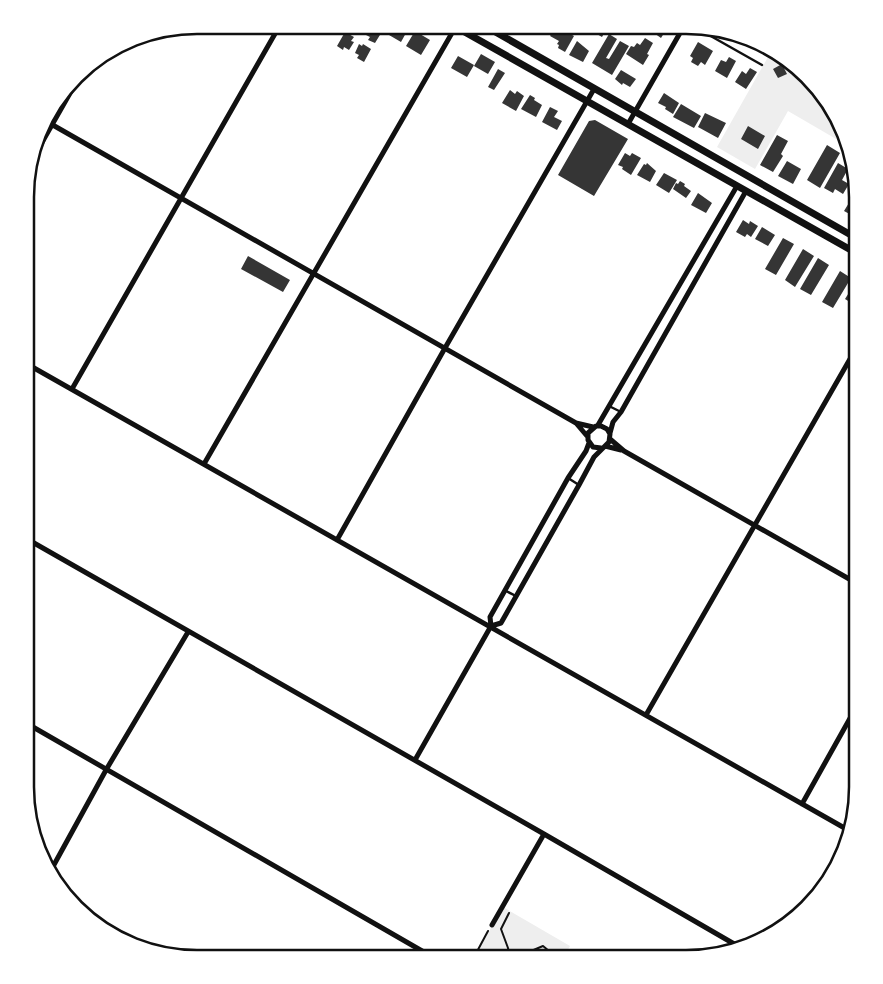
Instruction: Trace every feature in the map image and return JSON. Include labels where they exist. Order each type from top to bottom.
[{"type":"main road","points":[[469,34],[849,249]]},
{"type":"main road","points":[[499,34],[849,234]]},
{"type":"street","points":[[72,389],[275,34]]},
{"type":"street","points":[[204,464],[450,34]]},
{"type":"street","points":[[628,124],[679,34]]},
{"type":"street","points":[[337,540],[594,89]]},
{"type":"street","points":[[51,124],[576,423],[605,428],[624,450],[849,579]]},
{"type":"street","points":[[415,760],[491,626],[490,617],[568,478],[586,451],[588,433],[607,412],[737,186]]},
{"type":"street","points":[[491,626],[500,623],[594,456],[610,436],[613,422],[621,412],[746,191]]},
{"type":"street","points":[[646,715],[849,361]]},
{"type":"street","points":[[34,368],[844,828]]},
{"type":"street","points":[[576,423],[593,447],[624,450]]},
{"type":"street","points":[[34,544],[733,943]]},
{"type":"street","points":[[54,865],[106,770],[188,632]]},
{"type":"street","points":[[802,804],[849,720]]},
{"type":"street","points":[[34,728],[420,950]]},
{"type":"street","points":[[492,925],[544,834]]},
{"type":"lane","points":[[710,36],[762,65]]},
{"type":"lane","points":[[727,204],[736,209]]},
{"type":"lane","points":[[708,236],[718,241]]},
{"type":"lane","points":[[609,406],[621,412]]},
{"type":"lane","points":[[568,478],[579,485]]},
{"type":"lane","points":[[505,590],[516,596]]},
{"type":"path","points":[[509,913],[501,929],[509,950]]},
{"type":"path","points":[[478,950],[492,925]]},
{"type":"path","points":[[533,950],[543,946],[548,950]]},
{"type":"shaded area","points":[[768,56],[794,74],[809,89],[822,106],[840,141],[788,111],[755,169],[717,147]]},
{"type":"shaded area","points":[[503,907],[570,946],[568,950],[478,950]]},
{"type":"building","points":[[344,34],[354,37],[351,41],[354,42],[349,50],[344,47],[343,50],[337,46]]},
{"type":"building","points":[[381,34],[375,43],[368,40],[370,37],[366,35]]},
{"type":"building","points":[[390,34],[405,34],[401,42]]},
{"type":"building","points":[[413,34],[420,34],[430,40],[421,55],[406,46]]},
{"type":"building","points":[[551,34],[570,34],[574,36],[565,52],[558,48],[559,45],[557,44],[559,41],[550,36]]},
{"type":"building","points":[[609,34],[617,39],[606,58],[609,59],[620,41],[629,46],[612,75],[592,63]]},
{"type":"building","points":[[655,34],[664,34],[661,38]]},
{"type":"building","points":[[645,38],[653,43],[643,65],[626,54],[631,46],[634,47],[637,43],[640,45]]},
{"type":"building","points":[[577,41],[589,51],[583,62],[569,55]]},
{"type":"building","points":[[698,42],[713,51],[705,65],[701,62],[698,66],[691,62],[693,58],[690,56]]},
{"type":"building","points":[[359,44],[362,46],[363,44],[371,49],[364,62],[357,58],[359,55],[355,53]]},
{"type":"building","points":[[481,54],[495,62],[488,74],[474,66]]},
{"type":"building","points":[[458,56],[474,65],[467,77],[451,68]]},
{"type":"building","points":[[729,57],[736,61],[727,78],[715,71],[721,60],[726,62]]},
{"type":"building","points":[[781,64],[787,74],[778,78],[773,69]]},
{"type":"building","points":[[750,68],[757,72],[746,89],[735,82],[742,71],[746,74]]},
{"type":"building","points":[[498,69],[505,73],[494,90],[488,87]]},
{"type":"building","points":[[621,70],[636,79],[630,87],[623,83],[622,85],[615,79]]},
{"type":"building","points":[[510,90],[515,94],[517,91],[524,96],[516,111],[502,103]]},
{"type":"building","points":[[664,93],[679,103],[673,114],[665,109],[666,107],[658,103]]},
{"type":"building","points":[[530,95],[542,105],[536,117],[521,109]]},
{"type":"building","points":[[681,104],[701,116],[694,128],[673,117]]},
{"type":"building","points":[[550,107],[558,111],[554,117],[562,121],[557,130],[542,122]]},
{"type":"building","points":[[705,113],[726,123],[718,138],[698,127]]},
{"type":"building","points":[[595,120],[628,139],[594,196],[558,175],[589,121]]},
{"type":"building","points":[[748,126],[765,136],[758,149],[741,139]]},
{"type":"building","points":[[777,135],[788,141],[781,154],[783,156],[773,172],[760,165]]},
{"type":"building","points":[[827,145],[840,153],[820,188],[807,180]]},
{"type":"building","points":[[625,153],[630,156],[632,153],[641,158],[631,175],[618,165]]},
{"type":"building","points":[[787,161],[801,169],[793,184],[778,176]]},
{"type":"building","points":[[647,163],[656,171],[650,182],[637,175],[644,164],[646,165]]},
{"type":"building","points":[[838,163],[846,168],[842,180],[849,184],[843,194],[835,189],[833,193],[824,188]]},
{"type":"building","points":[[664,173],[677,180],[669,193],[656,185]]},
{"type":"building","points":[[680,181],[691,191],[686,198],[673,189],[676,183],[678,184]]},
{"type":"building","points":[[698,193],[712,203],[706,213],[691,205]]},
{"type":"building","points":[[849,203],[849,214],[844,211]]},
{"type":"building","points":[[743,220],[749,224],[750,221],[758,226],[751,237],[747,234],[745,237],[736,232]]},
{"type":"building","points":[[762,227],[775,235],[768,246],[755,239]]},
{"type":"building","points":[[783,238],[794,244],[776,275],[765,269]]},
{"type":"building","points":[[803,249],[814,256],[795,287],[785,280]]},
{"type":"building","points":[[248,256],[290,280],[283,292],[241,269]]},
{"type":"building","points":[[818,258],[829,265],[811,295],[800,289]]},
{"type":"building","points":[[840,271],[849,277],[849,281],[833,308],[822,302]]},
{"type":"building","points":[[849,293],[849,302],[845,299]]}]
